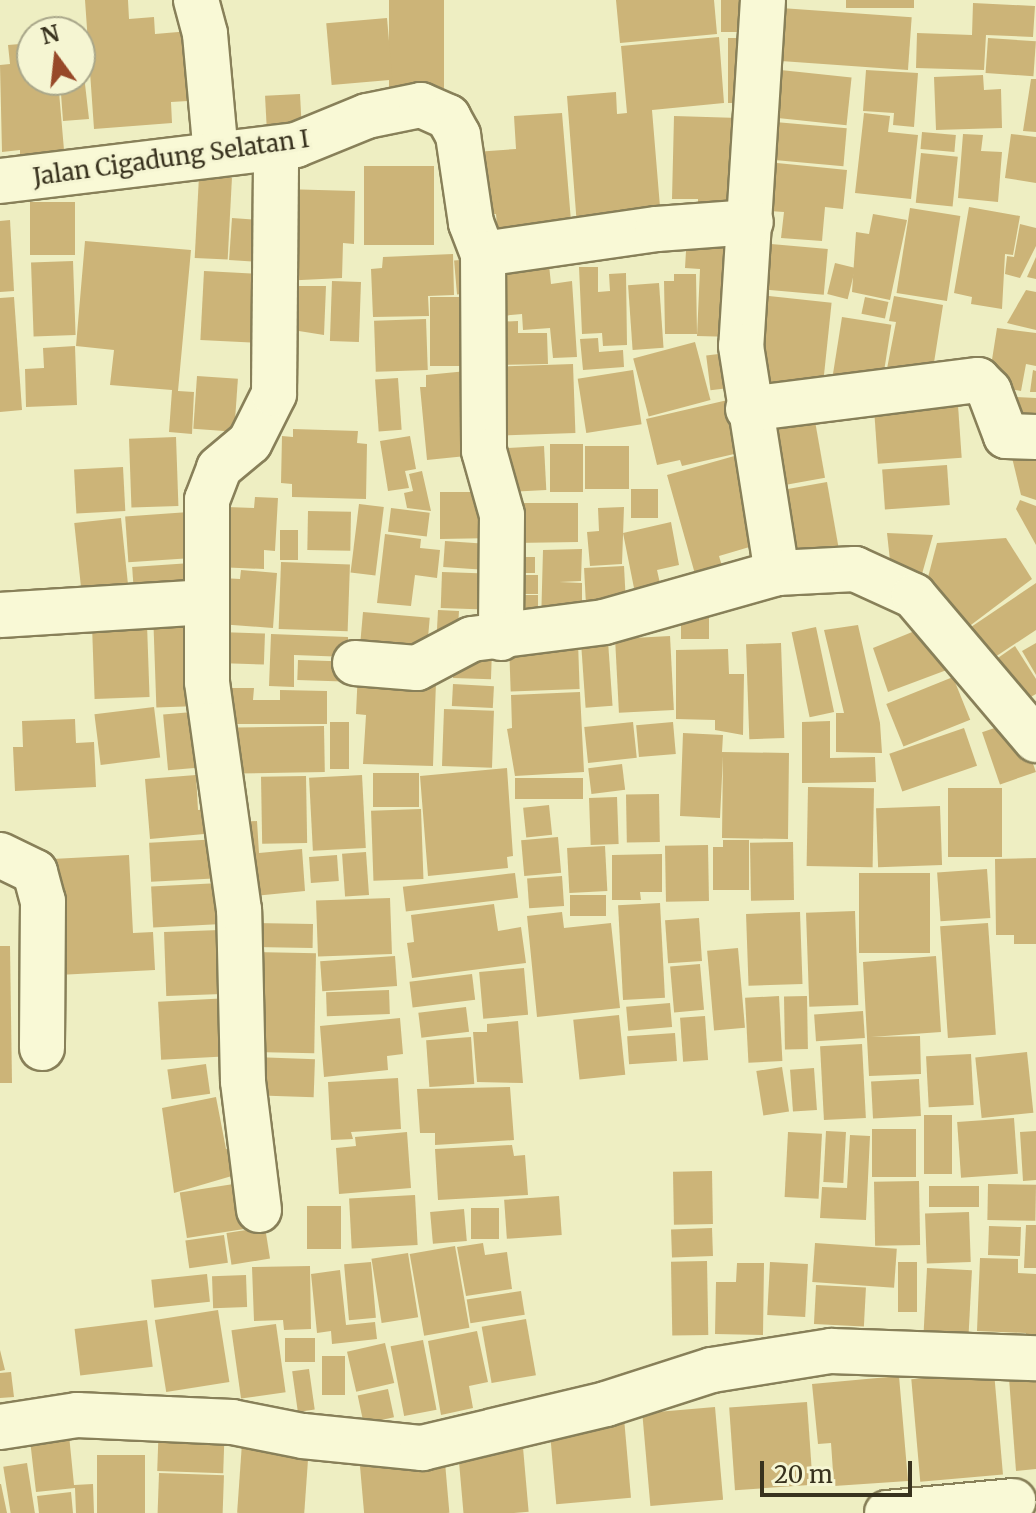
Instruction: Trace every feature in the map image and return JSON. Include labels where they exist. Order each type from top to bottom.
[{"type":"street","points":[[196,0],[205,34],[216,155]]},
{"type":"street","points":[[763,0],[741,346],[748,409],[777,573]]},
{"type":"street","name":"Jalan Cigadung Selatan I","points":[[0,181],[276,148],[310,142],[367,116],[421,105],[436,107],[458,135],[471,223],[483,254]]},
{"type":"street","points":[[259,1210],[243,1081],[239,910],[209,696],[205,602],[207,500],[219,468],[250,442],[274,394],[276,148]]},
{"type":"street","points":[[501,638],[502,515],[484,451],[483,254],[657,229],[751,222]]},
{"type":"street","points":[[748,409],[978,380],[989,391],[1006,436],[1036,437]]},
{"type":"street","points":[[355,663],[417,668],[472,639],[501,638],[604,622],[777,573],[855,569],[914,596],[1036,740]]},
{"type":"street","points":[[0,615],[205,602]]},
{"type":"street","points":[[0,855],[35,872],[43,901],[42,1048]]},
{"type":"street","points":[[0,1427],[77,1415],[193,1420],[422,1448],[606,1404],[712,1370],[831,1351],[1036,1358]]},
{"type":"street","points":[[887,1513],[1013,1501]]},
{"type":"building","points":[[85,0],[128,0],[129,19],[154,17],[155,34],[190,31],[194,85],[187,85],[188,101],[171,102],[172,123],[94,129],[92,96],[96,96],[96,16],[86,16]]},
{"type":"building","points":[[389,0],[444,0],[444,88],[389,88]]},
{"type":"building","points":[[616,0],[714,0],[717,34],[620,43]]},
{"type":"building","points":[[721,0],[748,0],[748,32],[721,32]]},
{"type":"building","points":[[846,0],[914,0],[914,8],[846,8]]},
{"type":"building","points":[[973,3],[1035,6],[1033,37],[986,35],[984,70],[916,68],[917,33],[972,35]]},
{"type":"building","points":[[781,8],[912,17],[908,70],[777,61]]},
{"type":"building","points":[[387,18],[392,80],[332,85],[326,23]]},
{"type":"building","points":[[719,37],[724,103],[652,110],[661,219],[577,226],[567,96],[616,92],[617,114],[627,113],[621,46]]},
{"type":"building","points":[[728,38],[750,38],[750,103],[728,103]]},
{"type":"building","points":[[988,38],[1036,41],[1033,76],[986,73]]},
{"type":"building","points":[[16,44],[16,96],[59,96],[64,150],[43,152],[43,161],[20,163],[20,150],[2,152],[0,65],[10,64],[8,45]]},
{"type":"building","points":[[771,69],[852,77],[847,125],[766,117]]},
{"type":"building","points":[[866,70],[918,73],[914,127],[893,125],[894,113],[863,111]]},
{"type":"building","points":[[983,75],[984,90],[1001,89],[1002,128],[936,130],[934,77]]},
{"type":"building","points":[[1031,79],[1036,79],[1036,132],[1023,131]]},
{"type":"building","points":[[300,94],[302,129],[267,131],[265,96]]},
{"type":"building","points":[[61,96],[86,96],[89,119],[63,121]]},
{"type":"building","points":[[562,113],[572,233],[498,239],[496,214],[480,216],[475,152],[516,149],[514,116]]},
{"type":"building","points":[[864,113],[890,116],[888,132],[918,135],[911,199],[855,193]]},
{"type":"building","points":[[674,116],[739,118],[736,210],[698,209],[698,199],[672,199]]},
{"type":"building","points":[[775,122],[847,128],[843,166],[772,160]]},
{"type":"building","points":[[922,132],[956,135],[954,152],[921,149]]},
{"type":"building","points":[[963,134],[983,135],[981,151],[1002,152],[998,202],[958,198]]},
{"type":"building","points":[[1011,134],[1036,137],[1036,183],[1005,178]]},
{"type":"building","points":[[921,153],[958,157],[953,207],[916,203]]},
{"type":"building","points":[[767,162],[847,170],[843,209],[825,207],[822,241],[781,238],[784,212],[769,211]]},
{"type":"building","points":[[364,166],[434,166],[434,245],[364,245]]},
{"type":"building","points":[[199,176],[232,178],[228,260],[195,258]]},
{"type":"building","points":[[282,189],[355,191],[354,244],[343,243],[342,278],[281,281]]},
{"type":"building","points":[[30,202],[75,202],[75,255],[30,255]]},
{"type":"building","points":[[969,207],[1020,216],[1013,255],[1005,254],[1002,309],[971,304],[972,297],[954,293]]},
{"type":"building","points":[[910,208],[960,216],[947,301],[897,293]]},
{"type":"building","points":[[873,214],[907,220],[890,300],[852,292],[856,232],[869,234]]},
{"type":"building","points":[[232,218],[259,220],[256,262],[229,260]]},
{"type":"building","points":[[10,220],[14,291],[0,292],[0,221]]},
{"type":"building","points":[[1020,224],[1036,228],[1036,246],[1020,278],[1005,274],[1007,256],[1014,257]]},
{"type":"building","points":[[677,232],[726,235],[735,337],[697,336],[700,269],[685,268],[686,251],[676,251]]},
{"type":"building","points":[[85,241],[191,250],[178,391],[194,392],[192,434],[169,432],[172,390],[110,385],[114,350],[76,346]]},
{"type":"building","points":[[771,244],[828,249],[824,295],[767,290]]},
{"type":"building","points":[[453,254],[454,295],[428,296],[429,316],[373,317],[371,269],[382,268],[383,257]]},
{"type":"building","points":[[548,255],[551,284],[572,281],[577,357],[553,358],[550,328],[523,330],[522,314],[491,317],[486,261]]},
{"type":"building","points":[[1036,257],[1036,279],[1027,277]]},
{"type":"building","points":[[472,259],[475,293],[457,294],[454,261]]},
{"type":"building","points":[[73,261],[76,335],[34,336],[31,262]]},
{"type":"building","points":[[835,263],[855,268],[848,299],[827,294]]},
{"type":"building","points":[[579,267],[598,267],[598,292],[610,291],[609,274],[626,273],[627,345],[603,346],[602,333],[582,334]]},
{"type":"building","points":[[204,271],[268,274],[264,343],[200,340]]},
{"type":"building","points":[[674,274],[696,274],[697,334],[665,334],[664,281],[674,281]]},
{"type":"building","points":[[332,281],[361,282],[359,342],[330,341]]},
{"type":"building","points":[[659,283],[664,348],[633,350],[628,285]]},
{"type":"building","points":[[281,286],[326,286],[324,335],[280,328]]},
{"type":"building","points":[[1026,290],[1036,292],[1036,330],[1007,323]]},
{"type":"building","points":[[759,295],[832,303],[822,397],[749,389]]},
{"type":"building","points":[[894,296],[943,305],[933,369],[885,379],[896,322],[889,321]]},
{"type":"building","points":[[14,297],[22,410],[0,412],[0,298]]},
{"type":"building","points":[[430,297],[475,297],[475,366],[430,366]]},
{"type":"building","points":[[865,297],[888,302],[885,319],[861,314]]},
{"type":"building","points":[[842,317],[891,325],[882,383],[833,375]]},
{"type":"building","points":[[426,319],[428,370],[376,372],[374,321]]},
{"type":"building","points":[[518,321],[518,333],[547,333],[548,364],[495,365],[494,322]]},
{"type":"building","points":[[997,328],[1036,333],[1036,366],[1026,364],[1021,391],[988,385]]},
{"type":"building","points":[[598,338],[599,352],[623,350],[624,367],[583,370],[580,339]]},
{"type":"building","points":[[695,342],[711,400],[649,417],[633,359]]},
{"type":"building","points":[[75,346],[77,405],[26,407],[25,369],[44,368],[43,348]]},
{"type":"building","points":[[735,352],[739,387],[710,390],[706,356]]},
{"type":"building","points":[[573,364],[575,433],[487,436],[485,367]]},
{"type":"building","points":[[633,370],[642,424],[586,433],[578,379]]},
{"type":"building","points":[[1033,370],[1036,371],[1036,392],[1030,392]]},
{"type":"building","points":[[467,371],[476,455],[427,460],[420,387],[426,387],[426,375]]},
{"type":"building","points":[[197,376],[238,379],[234,432],[193,429]]},
{"type":"building","points":[[398,378],[402,430],[379,431],[375,380]]},
{"type":"building","points":[[957,391],[962,458],[878,464],[873,397]]},
{"type":"building","points":[[994,396],[1036,398],[1036,434]]},
{"type":"building","points":[[732,399],[743,452],[682,466],[680,460],[657,465],[646,419]]},
{"type":"building","points":[[812,404],[825,478],[774,487],[761,413]]},
{"type":"building","points":[[293,429],[358,431],[357,443],[367,444],[366,499],[292,497],[292,484],[281,483],[282,436],[293,437]]},
{"type":"building","points":[[410,436],[416,469],[405,471],[409,488],[388,491],[380,441]]},
{"type":"building","points":[[176,437],[178,506],[131,508],[129,439]]},
{"type":"building","points":[[1008,441],[1036,443],[1036,500],[1021,495]]},
{"type":"building","points":[[550,444],[583,444],[583,492],[550,492]]},
{"type":"building","points":[[544,446],[546,490],[498,492],[496,449]]},
{"type":"building","points":[[585,446],[629,446],[629,489],[585,489]]},
{"type":"building","points":[[738,455],[763,543],[719,556],[722,566],[695,574],[667,475]]},
{"type":"building","points":[[947,465],[950,505],[885,509],[882,470]]},
{"type":"building","points":[[123,467],[125,511],[76,514],[74,470]]},
{"type":"building","points":[[422,471],[431,511],[407,508],[404,493],[413,491],[409,474]]},
{"type":"building","points":[[827,482],[840,557],[787,566],[774,491]]},
{"type":"building","points":[[631,489],[658,489],[658,518],[631,518]]},
{"type":"building","points":[[440,492],[485,492],[495,538],[440,539]]},
{"type":"building","points":[[255,497],[278,498],[275,551],[264,550],[264,569],[217,567],[227,507],[254,508]]},
{"type":"building","points":[[1020,500],[1036,506],[1036,545],[1016,509]]},
{"type":"building","points":[[505,503],[578,503],[578,542],[514,543]]},
{"type":"building","points":[[359,504],[384,507],[375,576],[351,572]]},
{"type":"building","points":[[624,507],[622,564],[590,566],[587,532],[599,531],[598,508]]},
{"type":"building","points":[[391,508],[430,513],[427,537],[388,532]]},
{"type":"building","points":[[308,511],[351,512],[350,551],[307,550]]},
{"type":"building","points":[[189,512],[192,558],[128,562],[125,516]]},
{"type":"building","points":[[121,518],[130,605],[83,609],[74,523]]},
{"type":"building","points":[[671,522],[679,565],[657,570],[661,588],[635,593],[623,533]]},
{"type":"building","points":[[280,530],[298,530],[298,560],[280,560]]},
{"type":"building","points":[[887,533],[933,535],[920,581],[891,570]]},
{"type":"building","points":[[385,534],[421,539],[420,548],[440,550],[437,578],[415,575],[411,606],[377,603]]},
{"type":"building","points":[[1006,538],[1032,579],[955,637],[922,600],[937,543]]},
{"type":"building","points":[[445,541],[496,545],[494,570],[443,567]]},
{"type":"building","points":[[582,549],[581,581],[559,582],[582,583],[582,624],[541,624],[543,550]]},
{"type":"building","points":[[509,557],[535,557],[535,573],[509,573]]},
{"type":"building","points":[[281,562],[350,564],[348,631],[279,629]]},
{"type":"building","points":[[191,563],[193,589],[134,593],[132,567]]},
{"type":"building","points":[[624,566],[626,610],[586,612],[584,568]]},
{"type":"building","points":[[241,570],[277,573],[273,628],[219,624],[222,578],[240,579]]},
{"type":"building","points":[[442,572],[500,574],[499,610],[441,608]]},
{"type":"building","points":[[505,575],[538,575],[538,594],[505,594]]},
{"type":"building","points":[[1036,583],[1036,630],[992,659],[971,627]]},
{"type":"building","points":[[504,595],[538,595],[538,631]]},
{"type":"building","points":[[681,608],[709,608],[709,639],[681,639]]},
{"type":"building","points":[[195,610],[198,706],[156,707],[153,611]]},
{"type":"building","points":[[438,610],[459,611],[457,642],[436,641]]},
{"type":"building","points":[[363,612],[430,618],[426,663],[359,657]]},
{"type":"building","points":[[147,624],[150,697],[95,699],[92,626]]},
{"type":"building","points":[[858,625],[880,723],[882,753],[836,752],[836,713],[844,713],[824,630]]},
{"type":"building","points":[[816,627],[834,712],[810,717],[792,632]]},
{"type":"building","points":[[922,628],[952,668],[888,692],[873,648]]},
{"type":"building","points":[[219,632],[265,634],[264,665],[218,663]]},
{"type":"building","points":[[271,634],[348,637],[348,657],[294,655],[294,687],[269,686]]},
{"type":"building","points":[[670,636],[674,710],[619,713],[615,639]]},
{"type":"building","points":[[608,641],[613,706],[586,708],[581,643]]},
{"type":"building","points":[[578,642],[580,689],[511,691],[509,644]]},
{"type":"building","points":[[781,643],[784,738],[749,739],[746,644]]},
{"type":"building","points":[[1036,643],[1036,675],[1022,651]]},
{"type":"building","points":[[1015,646],[1036,679],[1036,694],[1011,708],[995,660]]},
{"type":"building","points":[[454,649],[492,650],[491,679],[453,678]]},
{"type":"building","points":[[728,649],[729,674],[744,674],[743,735],[715,730],[715,720],[676,719],[676,650]]},
{"type":"building","points":[[298,660],[344,662],[343,682],[297,680]]},
{"type":"building","points":[[358,670],[436,682],[433,766],[363,764],[366,715],[356,714]]},
{"type":"building","points":[[953,677],[970,720],[903,747],[886,704]]},
{"type":"building","points":[[453,684],[494,686],[493,708],[452,706]]},
{"type":"building","points":[[225,688],[254,688],[253,700],[280,700],[280,690],[327,691],[327,724],[225,724]]},
{"type":"building","points":[[580,692],[584,772],[515,776],[507,729],[512,728],[511,695]]},
{"type":"building","points":[[154,707],[160,758],[101,765],[94,714]]},
{"type":"building","points":[[444,709],[494,711],[492,768],[442,766]]},
{"type":"building","points":[[204,711],[209,767],[168,770],[163,715]]},
{"type":"building","points":[[75,719],[76,743],[94,742],[96,787],[15,791],[13,747],[23,747],[22,721]]},
{"type":"building","points":[[1018,720],[1036,772],[1000,784],[982,732]]},
{"type":"building","points":[[830,721],[830,758],[875,757],[876,782],[802,783],[802,722]]},
{"type":"building","points":[[330,722],[349,722],[349,769],[330,769]]},
{"type":"building","points":[[633,722],[637,758],[588,763],[584,727]]},
{"type":"building","points":[[673,722],[676,754],[639,757],[636,725]]},
{"type":"building","points":[[324,726],[325,772],[237,774],[236,728]]},
{"type":"building","points":[[964,728],[977,766],[902,792],[889,754]]},
{"type":"building","points":[[683,733],[723,735],[722,752],[789,753],[788,839],[722,838],[723,756],[720,818],[680,816]]},
{"type":"building","points":[[622,764],[625,790],[591,794],[588,768]]},
{"type":"building","points":[[507,768],[513,856],[507,857],[508,868],[428,876],[420,776]]},
{"type":"building","points":[[373,773],[419,773],[419,807],[373,807]]},
{"type":"building","points":[[196,775],[198,810],[213,809],[215,833],[150,839],[145,779]]},
{"type":"building","points":[[362,775],[366,848],[313,851],[309,778]]},
{"type":"building","points":[[306,776],[307,843],[262,844],[261,777]]},
{"type":"building","points":[[515,778],[583,778],[583,799],[515,799]]},
{"type":"building","points":[[808,787],[874,788],[873,867],[807,866]]},
{"type":"building","points":[[948,788],[1002,788],[1002,857],[948,857]]},
{"type":"building","points":[[659,794],[660,842],[627,843],[626,795]]},
{"type":"building","points":[[617,797],[619,844],[591,845],[589,798]]},
{"type":"building","points":[[549,805],[552,835],[526,838],[523,808]]},
{"type":"building","points":[[940,806],[942,865],[878,867],[876,808]]},
{"type":"building","points":[[421,809],[423,879],[373,881],[371,811]]},
{"type":"building","points":[[257,821],[259,853],[302,849],[305,891],[243,897],[237,822]]},
{"type":"building","points":[[558,837],[561,873],[524,876],[521,840]]},
{"type":"building","points":[[221,839],[223,878],[151,882],[149,843]]},
{"type":"building","points":[[723,840],[749,840],[749,890],[713,890],[713,847],[723,847]]},
{"type":"building","points":[[793,842],[794,900],[751,901],[750,843]]},
{"type":"building","points":[[708,845],[709,901],[666,902],[665,846]]},
{"type":"building","points":[[605,846],[607,891],[569,893],[567,848]]},
{"type":"building","points":[[366,852],[369,895],[345,897],[342,854]]},
{"type":"building","points":[[662,854],[662,892],[640,892],[641,900],[612,900],[612,855]]},
{"type":"building","points":[[129,855],[133,933],[153,932],[155,970],[58,975],[52,859]]},
{"type":"building","points":[[337,855],[339,881],[311,883],[309,857]]},
{"type":"building","points":[[1036,858],[1036,944],[1014,944],[1014,935],[996,935],[995,859]]},
{"type":"building","points":[[987,869],[990,918],[941,921],[937,872]]},
{"type":"building","points":[[515,873],[518,898],[406,912],[403,887]]},
{"type":"building","points":[[859,873],[930,873],[930,953],[859,953]]},
{"type":"building","points":[[562,876],[564,906],[529,908],[527,878]]},
{"type":"building","points":[[220,883],[222,924],[153,928],[151,887]]},
{"type":"building","points":[[570,895],[606,895],[606,916],[570,916]]},
{"type":"building","points":[[390,898],[392,954],[318,957],[316,901]]},
{"type":"building","points":[[660,903],[665,998],[623,1000],[618,905]]},
{"type":"building","points":[[494,904],[498,931],[521,927],[526,963],[412,978],[407,943],[414,942],[411,915]]},
{"type":"building","points":[[855,911],[858,1005],[809,1007],[806,913]]},
{"type":"building","points":[[562,912],[564,928],[611,923],[620,1008],[537,1017],[527,916]]},
{"type":"building","points":[[800,912],[803,984],[749,986],[746,914]]},
{"type":"building","points":[[699,918],[702,961],[668,963],[665,920]]},
{"type":"building","points":[[249,923],[313,924],[313,948],[249,947]]},
{"type":"building","points":[[988,923],[996,1035],[948,1038],[940,926]]},
{"type":"building","points":[[220,930],[222,994],[166,996],[164,932]]},
{"type":"building","points":[[0,946],[10,946],[12,1083],[0,1083]]},
{"type":"building","points":[[738,948],[745,1028],[714,1030],[707,951]]},
{"type":"building","points":[[250,952],[316,953],[314,1053],[248,1052]]},
{"type":"building","points":[[395,956],[397,986],[322,991],[320,961]]},
{"type":"building","points":[[936,956],[941,1032],[871,1037],[920,1036],[921,1074],[869,1076],[863,962]]},
{"type":"building","points":[[700,964],[704,1010],[674,1012],[670,967]]},
{"type":"building","points":[[524,968],[528,1015],[483,1019],[479,972]]},
{"type":"building","points":[[472,974],[475,1000],[413,1007],[409,982]]},
{"type":"building","points":[[389,990],[390,1014],[327,1016],[326,992]]},
{"type":"building","points":[[779,996],[782,1061],[748,1063],[745,998]]},
{"type":"building","points":[[784,996],[807,996],[808,1049],[785,1049]]},
{"type":"building","points":[[230,998],[233,1056],[161,1060],[158,1002]]},
{"type":"building","points":[[670,1003],[672,1027],[628,1031],[626,1007]]},
{"type":"building","points":[[466,1007],[469,1032],[421,1038],[418,1013]]},
{"type":"building","points":[[863,1011],[865,1038],[816,1041],[814,1014]]},
{"type":"building","points":[[619,1015],[625,1075],[580,1079],[573,1020]]},
{"type":"building","points":[[705,1016],[708,1060],[683,1062],[680,1018]]},
{"type":"building","points":[[400,1018],[403,1054],[387,1056],[388,1070],[324,1077],[320,1026]]},
{"type":"building","points":[[518,1021],[523,1083],[477,1082],[473,1032],[487,1032],[487,1024]]},
{"type":"building","points":[[675,1033],[677,1061],[629,1064],[627,1036]]},
{"type":"building","points":[[471,1037],[474,1084],[429,1087],[426,1040]]},
{"type":"building","points":[[862,1044],[866,1118],[824,1120],[820,1046]]},
{"type":"building","points":[[1027,1052],[1033,1113],[982,1118],[975,1057]]},
{"type":"building","points":[[971,1054],[974,1105],[929,1107],[926,1056]]},
{"type":"building","points":[[251,1057],[315,1059],[314,1097],[250,1095]]},
{"type":"building","points":[[206,1064],[210,1094],[172,1099],[167,1069]]},
{"type":"building","points":[[782,1067],[789,1111],[763,1116],[756,1071]]},
{"type":"building","points":[[814,1068],[817,1110],[793,1112],[790,1070]]},
{"type":"building","points":[[398,1078],[401,1129],[351,1132],[353,1139],[331,1140],[328,1082]]},
{"type":"building","points":[[919,1079],[921,1116],[873,1118],[871,1082]]},
{"type":"building","points":[[510,1087],[514,1140],[435,1145],[435,1133],[420,1133],[417,1089]]},
{"type":"building","points":[[216,1097],[226,1149],[237,1147],[242,1173],[174,1193],[162,1108]]},
{"type":"building","points":[[924,1115],[952,1115],[952,1174],[924,1174]]},
{"type":"building","points":[[1014,1118],[1018,1174],[961,1178],[957,1122]]},
{"type":"building","points":[[872,1129],[916,1129],[916,1177],[872,1177]]},
{"type":"building","points":[[826,1131],[846,1132],[843,1183],[823,1182]]},
{"type":"building","points":[[1036,1131],[1036,1180],[1023,1181],[1020,1132]]},
{"type":"building","points":[[407,1132],[411,1188],[339,1194],[336,1148],[356,1146],[355,1137]]},
{"type":"building","points":[[788,1132],[822,1134],[819,1199],[785,1197]]},
{"type":"building","points":[[850,1135],[870,1136],[866,1220],[820,1218],[822,1187],[847,1188]]},
{"type":"building","points":[[512,1145],[514,1156],[525,1155],[528,1195],[438,1200],[435,1149]]},
{"type":"building","points":[[712,1171],[713,1224],[674,1225],[673,1172]]},
{"type":"building","points":[[919,1181],[920,1245],[875,1246],[874,1182]]},
{"type":"building","points":[[240,1183],[247,1228],[187,1238],[180,1193]]},
{"type":"building","points":[[988,1184],[1036,1185],[1035,1221],[987,1220]]},
{"type":"building","points":[[929,1186],[979,1186],[979,1207],[929,1207]]},
{"type":"building","points":[[415,1195],[418,1245],[352,1248],[349,1198]]},
{"type":"building","points":[[559,1196],[562,1235],[507,1239],[504,1200]]},
{"type":"building","points":[[307,1206],[341,1206],[341,1249],[307,1249]]},
{"type":"building","points":[[471,1208],[499,1208],[499,1239],[471,1239]]},
{"type":"building","points":[[464,1209],[467,1241],[433,1244],[430,1212]]},
{"type":"building","points":[[969,1212],[971,1262],[927,1264],[925,1214]]},
{"type":"building","points":[[1026,1225],[1036,1225],[1036,1268],[1024,1268]]},
{"type":"building","points":[[989,1226],[1021,1227],[1020,1256],[988,1255]]},
{"type":"building","points":[[265,1227],[270,1259],[231,1265],[226,1233]]},
{"type":"building","points":[[712,1228],[713,1256],[672,1257],[671,1229]]},
{"type":"building","points":[[224,1235],[228,1263],[189,1268],[185,1240]]},
{"type":"building","points":[[483,1243],[485,1255],[507,1252],[512,1289],[466,1296],[457,1247]]},
{"type":"building","points":[[815,1243],[897,1249],[894,1288],[812,1282]]},
{"type":"building","points":[[455,1246],[469,1328],[424,1336],[410,1254]]},
{"type":"building","points":[[408,1253],[418,1317],[382,1323],[371,1259]]},
{"type":"building","points":[[980,1258],[1018,1259],[1018,1273],[1036,1274],[1036,1347],[1025,1347],[1026,1333],[977,1331]]},
{"type":"building","points":[[707,1261],[708,1335],[672,1336],[671,1262]]},
{"type":"building","points":[[371,1262],[376,1318],[349,1320],[344,1264]]},
{"type":"building","points":[[770,1262],[808,1264],[805,1317],[767,1315]]},
{"type":"building","points":[[898,1262],[917,1262],[917,1312],[898,1312]]},
{"type":"building","points":[[737,1263],[764,1263],[763,1335],[715,1334],[716,1282],[736,1282]]},
{"type":"building","points":[[310,1266],[311,1329],[284,1330],[283,1320],[254,1321],[252,1267]]},
{"type":"building","points":[[927,1268],[972,1270],[969,1333],[924,1331]]},
{"type":"building","points":[[340,1270],[346,1325],[375,1322],[377,1339],[332,1344],[331,1331],[317,1333],[311,1274]]},
{"type":"building","points":[[207,1274],[210,1302],[154,1308],[151,1280]]},
{"type":"building","points":[[246,1275],[247,1307],[213,1308],[212,1276]]},
{"type":"building","points":[[816,1285],[866,1288],[864,1327],[814,1324]]},
{"type":"building","points":[[521,1291],[525,1315],[470,1323],[467,1300]]},
{"type":"building","points":[[218,1310],[229,1382],[166,1392],[155,1320]]},
{"type":"building","points":[[526,1319],[536,1375],[492,1383],[482,1327]]},
{"type":"building","points":[[147,1320],[153,1367],[80,1376],[75,1329]]},
{"type":"building","points":[[276,1324],[286,1392],[241,1399],[231,1330]]},
{"type":"building","points":[[477,1331],[488,1382],[469,1386],[473,1408],[441,1415],[428,1341]]},
{"type":"building","points":[[285,1338],[315,1338],[315,1362],[285,1362]]},
{"type":"building","points":[[423,1340],[437,1410],[404,1416],[391,1346]]},
{"type":"building","points":[[385,1343],[394,1383],[356,1392],[347,1352]]},
{"type":"building","points":[[0,1350],[5,1370],[0,1371]]},
{"type":"building","points":[[322,1356],[345,1356],[345,1395],[322,1395]]},
{"type":"building","points":[[309,1369],[315,1410],[298,1412],[292,1371]]},
{"type":"building","points":[[11,1372],[14,1397],[0,1398],[0,1373]]},
{"type":"building","points":[[994,1372],[1003,1475],[920,1482],[911,1379]]},
{"type":"building","points":[[1036,1375],[1036,1469],[1016,1471],[1009,1378]]},
{"type":"building","points":[[899,1376],[908,1481],[834,1486],[831,1443],[818,1444],[812,1384]]},
{"type":"building","points":[[388,1389],[394,1417],[364,1424],[358,1395]]},
{"type":"building","points":[[807,1402],[813,1485],[735,1490],[729,1407]]},
{"type":"building","points":[[715,1407],[723,1500],[650,1506],[642,1413]]},
{"type":"building","points":[[624,1418],[631,1498],[556,1504],[549,1425]]},
{"type":"building","points":[[159,1420],[225,1422],[223,1473],[157,1471]]},
{"type":"building","points":[[69,1435],[74,1485],[93,1484],[94,1513],[76,1513],[75,1488],[36,1492],[30,1440]]},
{"type":"building","points":[[522,1436],[529,1512],[463,1513],[457,1442]]},
{"type":"building","points":[[242,1443],[309,1448],[304,1513],[237,1513]]},
{"type":"building","points":[[444,1451],[449,1513],[364,1513],[359,1458]]},
{"type":"building","points":[[97,1455],[145,1455],[145,1513],[97,1513]]},
{"type":"building","points":[[27,1463],[35,1513],[11,1513],[3,1467]]},
{"type":"building","points":[[159,1473],[224,1475],[223,1513],[158,1513]]},
{"type":"building","points":[[1,1484],[7,1513],[0,1513]]},
{"type":"building","points":[[71,1492],[73,1513],[39,1513],[37,1496]]}]
